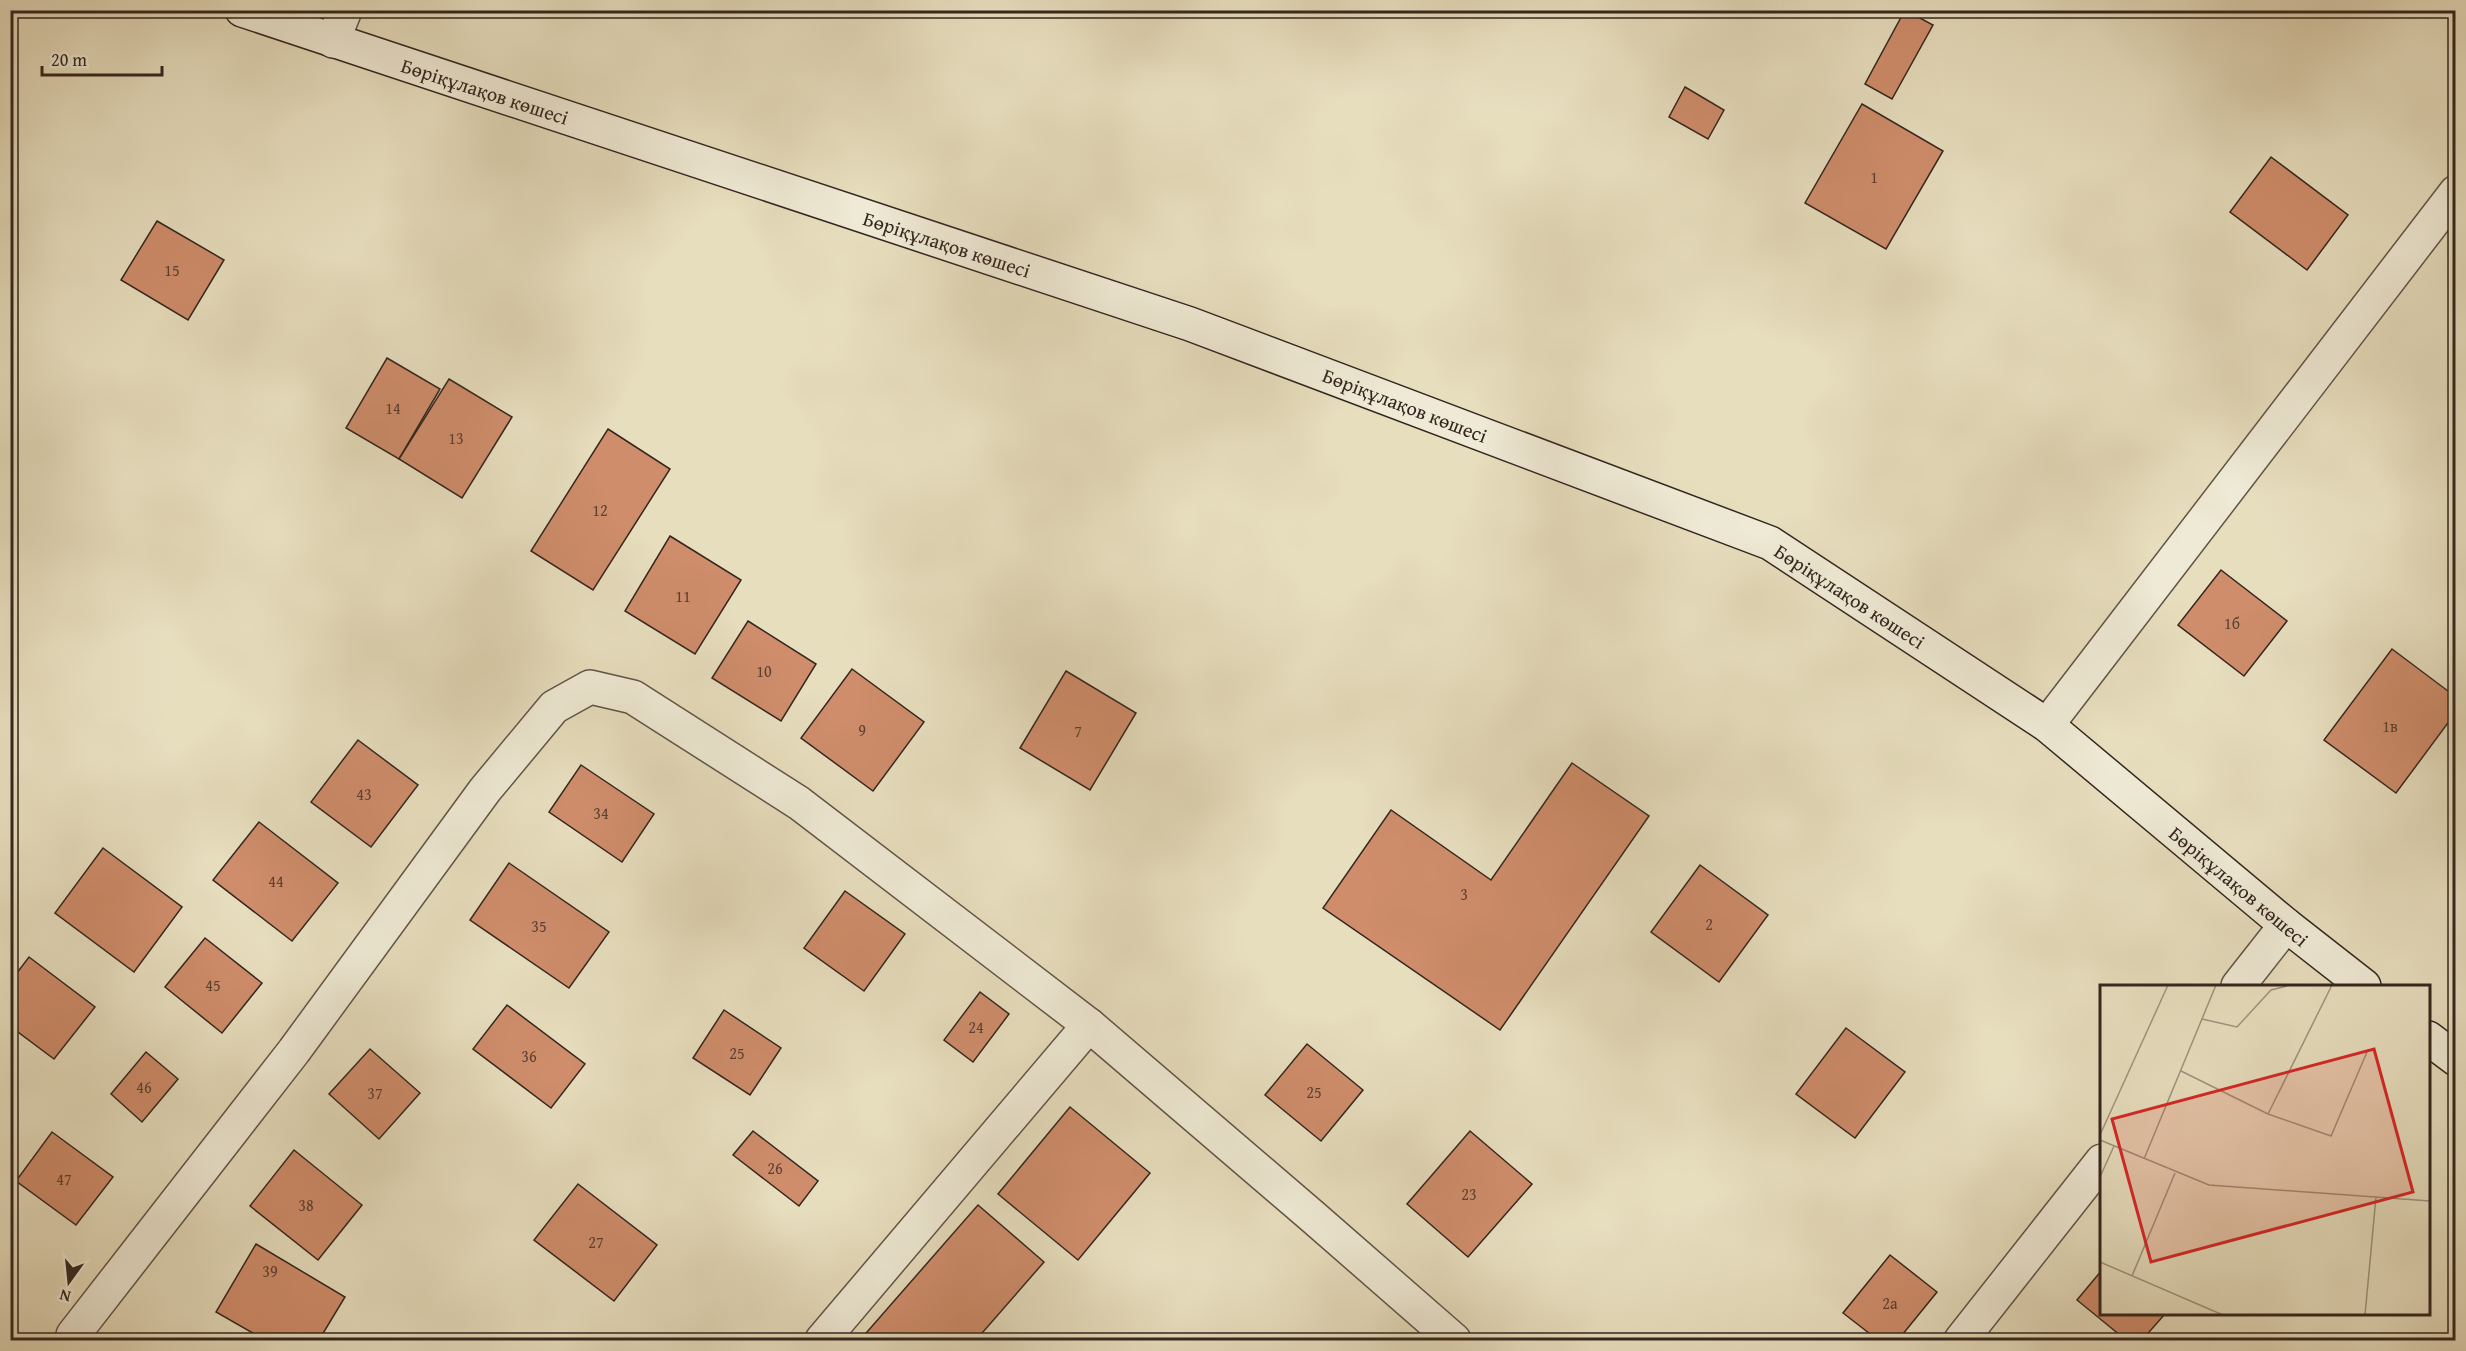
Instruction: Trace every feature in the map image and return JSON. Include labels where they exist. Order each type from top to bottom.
[{"type":"street","name":"Бөріқұлақов көшесі","points":[[242,10],[1190,324],[1770,543],[2047,725],[2286,925],[2361,985]]},
{"type":"street","points":[[333,41],[345,10]]},
{"type":"street","points":[[2047,725],[2456,192]]},
{"type":"street","points":[[73,1335],[294,1051],[485,790],[554,707],[590,687],[633,697],[799,803],[1089,1025],[1454,1341]]},
{"type":"street","points":[[2240,985],[2286,925]]},
{"type":"street","points":[[822,1341],[1089,1025]]},
{"type":"street","points":[[2430,1040],[2456,1059]]},
{"type":"street","points":[[1961,1341],[2100,1164]]},
{"type":"building","points":[[1905,10],[1933,25],[1892,99],[1865,84]]},
{"type":"building","points":[[1685,87],[1724,110],[1708,139],[1669,117]]},
{"type":"building","points":[[1862,104],[1943,151],[1886,249],[1805,203]]},
{"type":"building","points":[[2271,157],[2348,215],[2307,270],[2230,212]]},
{"type":"building","points":[[157,221],[224,260],[188,320],[121,280]]},
{"type":"building","points":[[387,358],[440,389],[399,459],[346,428]]},
{"type":"building","points":[[449,379],[512,417],[462,498],[399,459]]},
{"type":"building","points":[[608,429],[670,469],[593,590],[531,551]]},
{"type":"building","points":[[670,536],[741,580],[695,654],[625,611]]},
{"type":"building","points":[[2221,570],[2287,621],[2244,676],[2178,625]]},
{"type":"building","points":[[748,621],[816,664],[781,721],[712,678]]},
{"type":"building","points":[[2392,649],[2456,697],[2456,712],[2396,793],[2324,740]]},
{"type":"building","points":[[852,669],[924,722],[873,791],[801,738]]},
{"type":"building","points":[[1066,671],[1136,713],[1090,790],[1020,748]]},
{"type":"building","points":[[358,740],[418,785],[371,847],[311,802]]},
{"type":"building","points":[[1572,763],[1649,816],[1500,1030],[1323,908],[1391,810],[1491,880]]},
{"type":"building","points":[[581,765],[654,814],[622,862],[549,812]]},
{"type":"building","points":[[259,822],[338,883],[292,941],[213,880]]},
{"type":"building","points":[[103,848],[182,907],[134,972],[55,913]]},
{"type":"building","points":[[509,863],[609,932],[569,988],[470,920]]},
{"type":"building","points":[[1700,865],[1768,915],[1719,982],[1651,932]]},
{"type":"building","points":[[845,891],[905,934],[864,991],[804,948]]},
{"type":"building","points":[[205,938],[262,983],[222,1033],[165,987]]},
{"type":"building","points":[[29,957],[95,1007],[54,1059],[10,1026],[10,982]]},
{"type":"building","points":[[980,992],[1009,1014],[973,1062],[944,1040]]},
{"type":"building","points":[[507,1005],[585,1064],[551,1108],[473,1049]]},
{"type":"building","points":[[724,1010],[781,1048],[750,1095],[693,1058]]},
{"type":"building","points":[[1846,1028],[1905,1072],[1855,1138],[1796,1094]]},
{"type":"building","points":[[1307,1044],[1363,1090],[1321,1141],[1265,1095]]},
{"type":"building","points":[[370,1049],[420,1093],[379,1139],[329,1094]]},
{"type":"building","points":[[146,1052],[178,1079],[142,1122],[111,1094]]},
{"type":"building","points":[[1070,1107],[1150,1173],[1078,1260],[998,1194]]},
{"type":"building","points":[[753,1131],[818,1181],[799,1206],[733,1155]]},
{"type":"building","points":[[1470,1131],[1532,1184],[1468,1257],[1407,1204]]},
{"type":"building","points":[[52,1132],[113,1177],[76,1225],[16,1181]]},
{"type":"building","points":[[294,1150],[362,1205],[318,1260],[250,1206]]},
{"type":"building","points":[[578,1184],[657,1245],[614,1301],[534,1240]]},
{"type":"building","points":[[978,1205],[1044,1262],[976,1340],[860,1340]]},
{"type":"building","points":[[256,1244],[345,1297],[319,1340],[265,1340],[216,1312]]},
{"type":"building","points":[[1890,1255],[1937,1292],[1898,1340],[1878,1340],[1843,1313]]},
{"type":"building","points":[[2100,1272],[2100,1315],[2164,1315],[2142,1340],[2126,1340],[2077,1300]]}]
